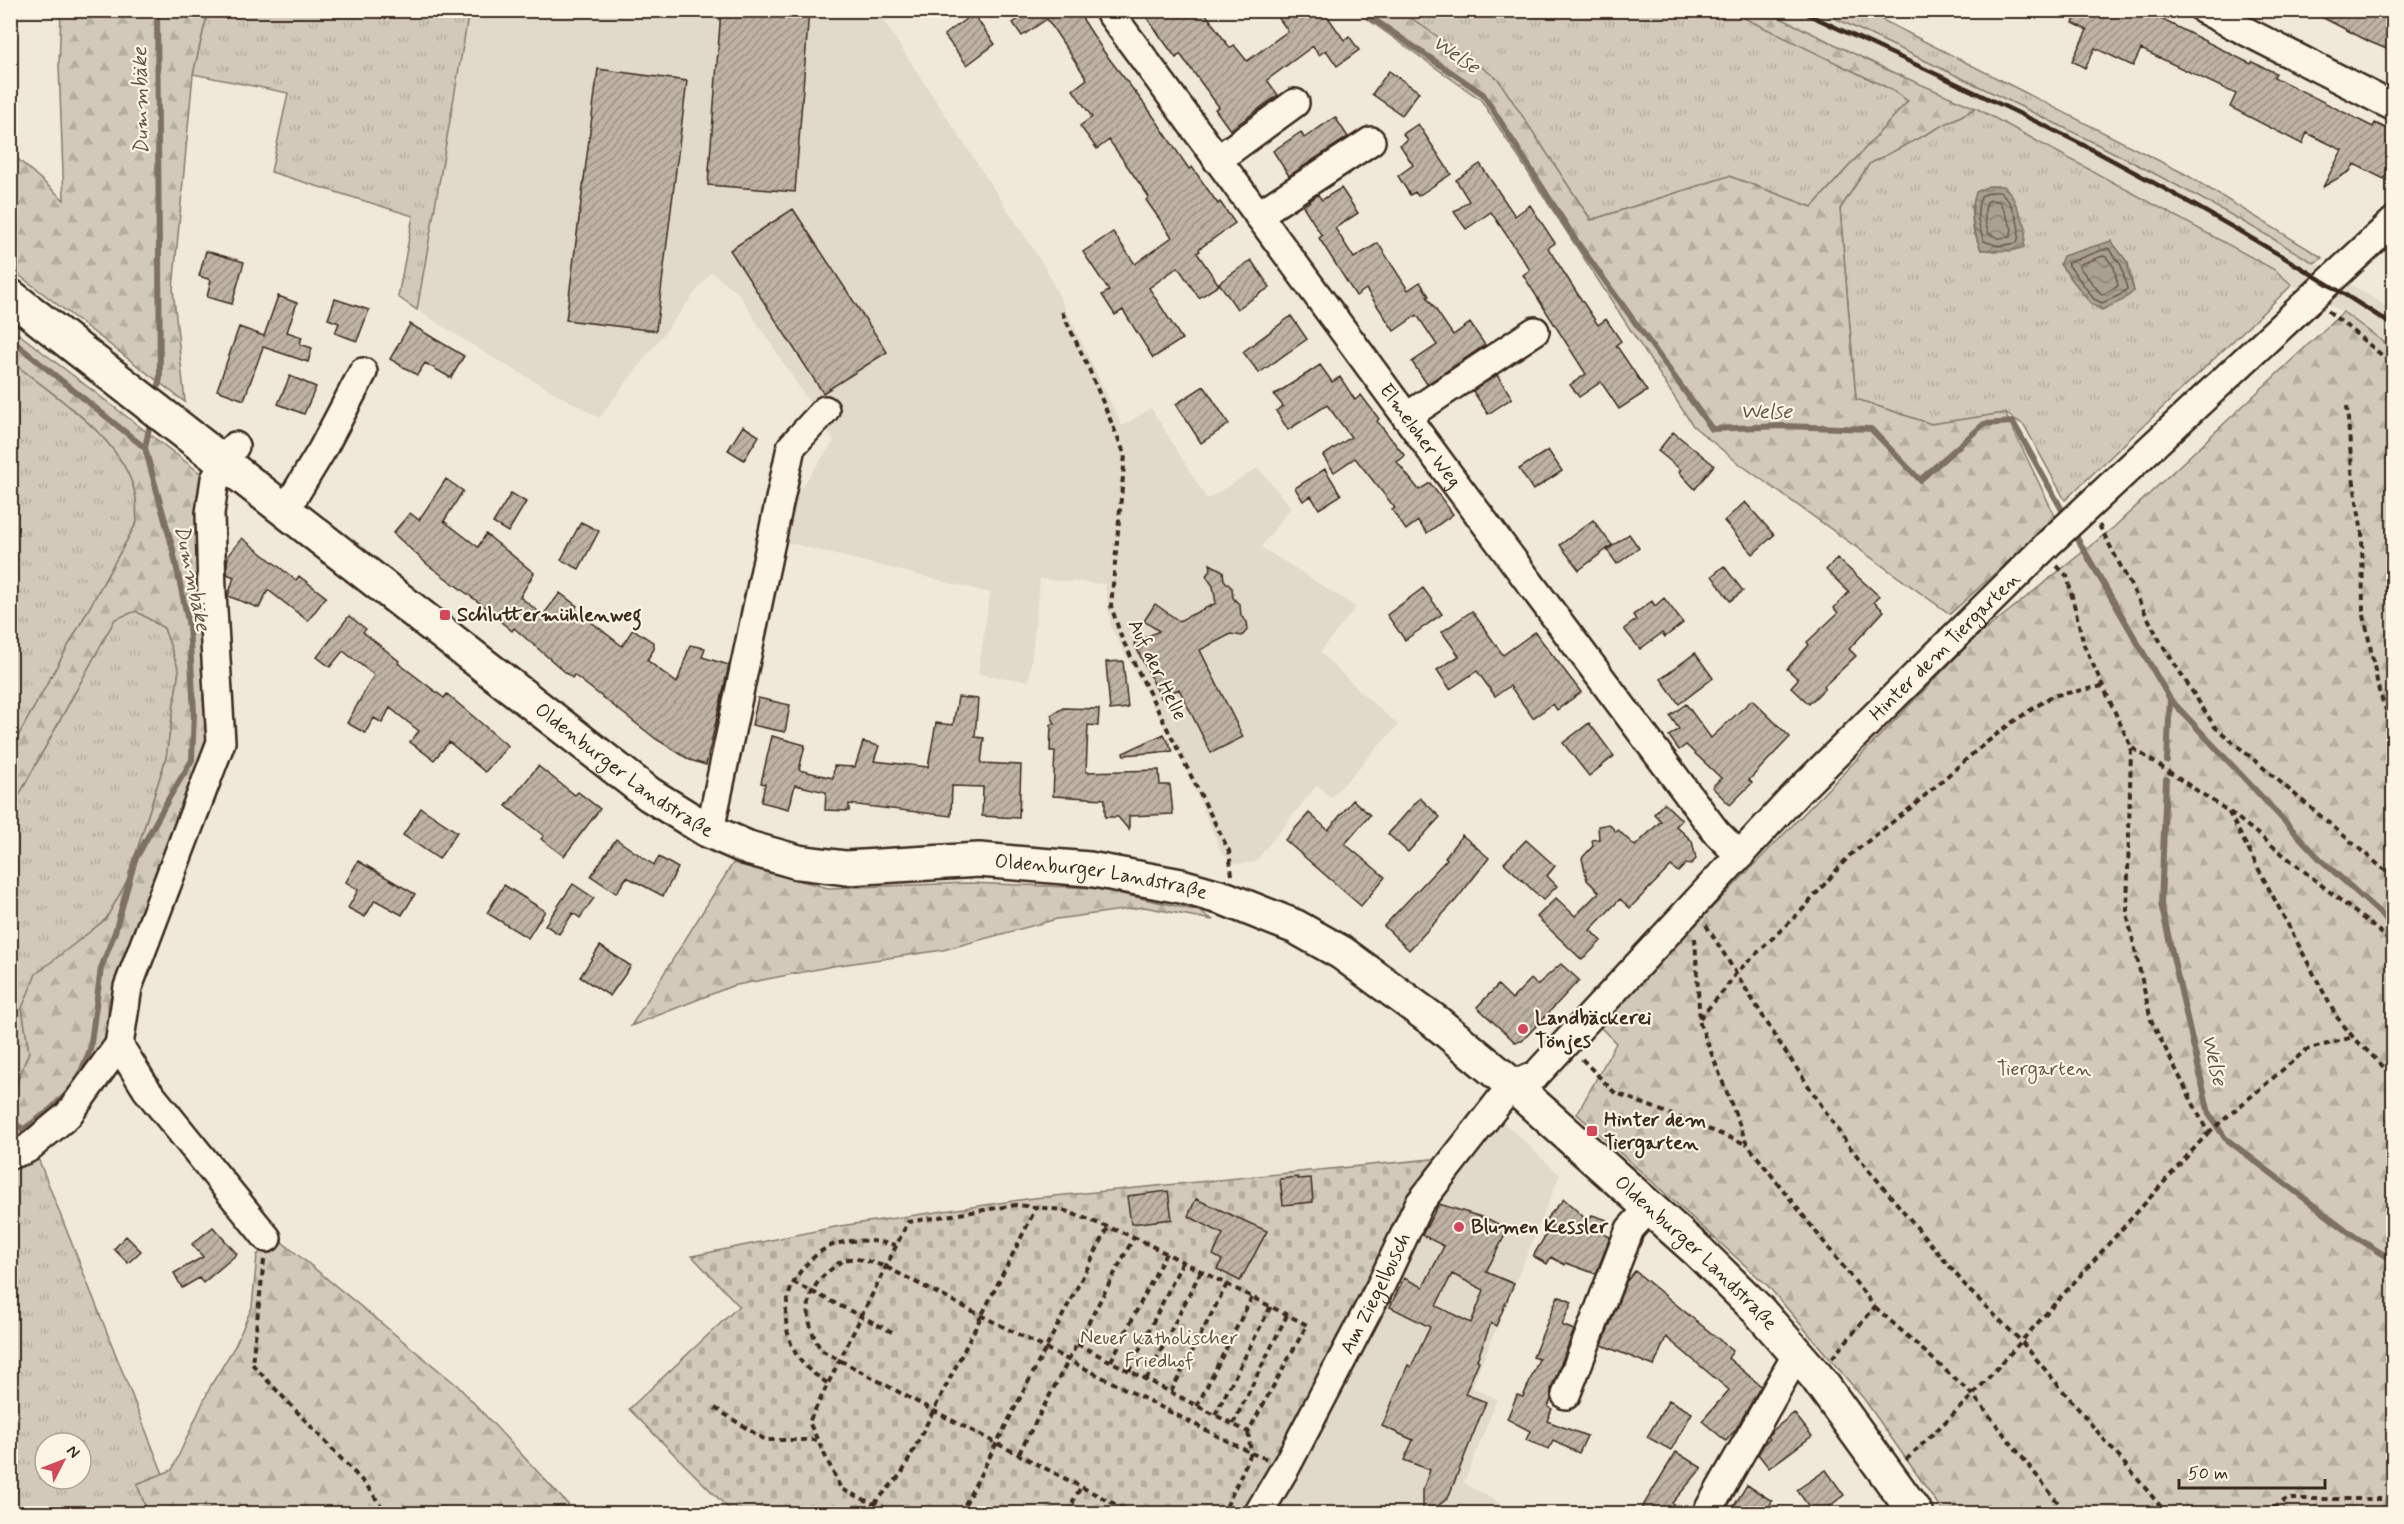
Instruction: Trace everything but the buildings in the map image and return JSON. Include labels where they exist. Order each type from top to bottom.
[{"type":"main road","name":"Oldenburger Landstraße","points":[[10,296],[163,416],[229,455],[285,511],[649,794],[707,830],[748,848],[807,863],[846,868],[979,860],[1089,869],[1181,886],[1226,899],[1296,927],[1342,952],[1436,1022],[1512,1085],[1650,1207],[1758,1310],[1807,1365],[1916,1514]]},
{"type":"street","name":"Elmeloher Weg","points":[[1108,10],[1716,832],[1740,856]]},
{"type":"street","points":[[2204,10],[2394,107]]},
{"type":"street","points":[[1217,160],[1295,103]]},
{"type":"street","points":[[1258,215],[1371,141]]},
{"type":"street","name":"Hinter dem Tiergarten","points":[[1512,1085],[1533,1077],[1797,794],[2046,546],[2394,221]]},
{"type":"street","points":[[1407,417],[1535,331]]},
{"type":"street","points":[[285,511],[322,450],[363,372]]},
{"type":"street","points":[[707,830],[713,816],[791,447],[825,410]]},
{"type":"street","points":[[10,1155],[27,1149],[68,1115],[119,1045],[128,987],[221,742],[212,593],[210,513],[215,479],[229,455]]},
{"type":"street","points":[[119,1045],[147,1090],[267,1238]]},
{"type":"street","name":"Am Ziegelbusch","points":[[1258,1514],[1287,1466],[1380,1287],[1419,1204],[1512,1085]]},
{"type":"street","points":[[1566,1395],[1629,1229],[1650,1207]]},
{"type":"street","points":[[1706,1514],[1807,1365]]},
{"type":"path","points":[[2311,298],[2394,364]]},
{"type":"path","name":"Auf der Helle","points":[[1062,312],[1089,369],[1125,456],[1111,606],[1122,639],[1228,851],[1232,882],[1226,899]]},
{"type":"path","points":[[2347,406],[2352,471],[2362,533],[2362,610],[2379,691],[2390,722],[2394,722]]},
{"type":"path","points":[[2090,506],[2160,641],[2215,727],[2394,878]]},
{"type":"path","points":[[2046,546],[2067,576],[2084,645],[2131,747],[2127,914],[2151,1020],[2208,1133]]},
{"type":"path","points":[[1699,1018],[1736,973],[1803,909],[1849,856],[1913,806],[2011,723],[2052,696],[2103,686]]},
{"type":"path","points":[[2131,747],[2228,811],[2385,936],[2394,950]]},
{"type":"path","points":[[2228,811],[2336,1016],[2353,1037],[2394,1077]]},
{"type":"path","points":[[1693,904],[1848,1145],[1970,1291],[2021,1341],[2167,1514]]},
{"type":"path","points":[[1693,904],[1699,1018],[1747,1144],[1875,1307],[1972,1395],[2067,1514]]},
{"type":"path","points":[[1900,1467],[1972,1395],[2208,1133],[2306,1050],[2353,1037]]},
{"type":"path","points":[[1565,1042],[1614,1092],[1747,1144]]},
{"type":"path","points":[[896,1514],[841,1489],[809,1422],[884,1266],[908,1222],[1016,1205],[1063,1210],[1109,1226],[1307,1325],[1248,1432],[1251,1453],[1223,1514]]},
{"type":"path","points":[[874,1504],[902,1473],[1037,1206]]},
{"type":"path","points":[[960,1514],[1109,1226]]},
{"type":"path","points":[[1018,1455],[1134,1237]]},
{"type":"path","points":[[267,1238],[252,1364],[368,1486],[387,1514]]},
{"type":"path","points":[[827,1383],[804,1365],[789,1339],[785,1310],[793,1282],[810,1259],[835,1244],[866,1240],[896,1245]]},
{"type":"path","points":[[1111,1361],[1166,1253]]},
{"type":"path","points":[[1134,1514],[838,1361],[821,1350],[810,1332],[808,1312],[812,1292],[825,1274],[843,1260],[864,1260],[884,1266],[1251,1453],[1287,1466]]},
{"type":"path","points":[[1129,1371],[1183,1262]]},
{"type":"path","points":[[1146,1380],[1201,1271]]},
{"type":"path","points":[[793,1282],[892,1332]]},
{"type":"path","points":[[1171,1392],[1227,1284]]},
{"type":"path","points":[[1197,1406],[1252,1297]]},
{"type":"path","points":[[1215,1415],[1270,1306]]},
{"type":"path","points":[[1807,1365],[1875,1307]]},
{"type":"path","points":[[1233,1424],[1287,1315]]},
{"type":"path","points":[[1077,1344],[1248,1432]]},
{"type":"path","points":[[715,1408],[765,1440],[817,1440]]},
{"type":"path","points":[[1070,1514],[1081,1486]]},
{"type":"path","points":[[2264,1514],[2287,1499],[2382,1499],[2394,1504]]},
{"type":"shaded area","points":[[469,11],[877,11],[1045,267],[1122,426],[1151,408],[1207,499],[1258,468],[1291,507],[1261,547],[1356,607],[1320,652],[1398,725],[1331,798],[1317,785],[1255,862],[1236,864],[1222,853],[1179,754],[1111,628],[1105,584],[1040,579],[1029,681],[978,674],[990,593],[786,542],[798,492],[834,441],[738,293],[711,272],[599,418],[490,356],[417,310]]},
{"type":"shaded area","points":[[1766,11],[1820,11],[2082,135],[2269,235],[2393,310],[2393,349],[2343,312],[2292,285],[2275,270],[1976,108],[1892,72]]},
{"type":"shaded area","points":[[1496,1115],[1560,1175],[1472,1387],[1497,1399],[1464,1483],[1517,1513],[1277,1514],[1432,1195]]},
{"type":"green space","points":[[61,11],[208,11],[193,74],[173,289],[185,402],[11,269],[11,153],[64,200],[59,65]]},
{"type":"green space","points":[[208,11],[469,11],[417,310],[398,297],[413,216],[271,172],[288,93],[193,74]]},
{"type":"green space","points":[[1356,11],[1401,11],[1498,79],[1591,220],[1729,176],[1812,207],[1908,101],[1890,89],[1730,11],[1766,11],[1892,72],[1976,108],[1869,164],[1840,209],[1856,399],[1931,424],[2005,413],[2056,518],[1950,614],[1737,462],[1693,426],[1481,100]]},
{"type":"green space","points":[[1401,11],[1730,11],[1890,89],[1908,101],[1812,207],[1729,176],[1591,220],[1498,80]]},
{"type":"green space","points":[[1820,11],[1865,11],[2185,174],[2323,258],[2314,263],[2132,162]]},
{"type":"green space","points":[[1976,108],[2275,270],[2292,285],[2065,500],[2024,425],[2005,413],[1931,424],[1856,399],[1840,209],[1869,164]],"holes":[[[1971,205],[1997,252],[1988,249],[1981,250],[1973,229]],[[2111,241],[2128,263],[2134,291],[2091,304],[2060,264],[2063,256]]]},
{"type":"green space","name":"Tiergarten","points":[[2343,312],[2393,349],[2393,1513],[1944,1513],[1864,1399],[1768,1286],[1577,1114],[1616,1043],[1598,1025],[1974,639],[2114,527]]},
{"type":"green space","points":[[11,328],[212,482],[210,757],[108,1003],[109,1036],[78,1090],[35,1130],[11,1134],[11,1092],[14,1090],[29,1052],[22,1008],[36,974],[106,919],[128,879],[166,758],[179,670],[164,628],[136,611],[115,619],[11,810],[11,749],[137,522],[136,498],[130,477],[118,457],[86,420],[11,361]]},
{"type":"green space","points":[[11,361],[86,421],[118,457],[130,477],[136,498],[137,522],[11,749]]},
{"type":"green space","points":[[136,611],[164,628],[179,670],[166,758],[128,879],[106,919],[75,944],[22,1008],[29,1052],[14,1090],[11,1092],[11,810],[115,619]]},
{"type":"green space","points":[[733,863],[828,888],[969,883],[1094,888],[1199,911],[1213,920],[1144,907],[1057,919],[943,950],[833,966],[732,986],[631,1026]]},
{"type":"green space","points":[[36,1153],[163,1474],[137,1484],[148,1513],[11,1513],[10,1162]]},
{"type":"green space","name":"Neuer katholischer Friedhof","points":[[1443,1158],[1248,1513],[733,1513],[629,1409],[739,1306],[692,1256],[840,1226],[1034,1198]]},
{"type":"green space","points":[[276,1237],[458,1386],[576,1513],[148,1513],[137,1484],[172,1470],[211,1385],[235,1346],[252,1307],[257,1255]]},
{"type":"water","points":[[1989,186],[2004,186],[2011,194],[2026,227],[2024,247],[2011,251],[1981,250],[1972,214],[1976,192]]},
{"type":"water","points":[[2111,241],[2128,263],[2134,291],[2123,300],[2102,310],[2091,304],[2060,264],[2063,256]]},
{"type":"waterway","name":"Dummbäke","points":[[156,397],[160,378],[157,10]]},
{"type":"waterway","name":"Welse","points":[[1360,10],[1483,94],[1577,242],[1712,429],[1782,426],[1871,429],[1920,480],[1984,424],[2013,422],[2066,517]]},
{"type":"waterway","points":[[10,339],[145,448]]},
{"type":"waterway","name":"Dummbäke","points":[[10,1122],[24,1129],[48,1112],[75,1086],[90,1050],[101,968],[115,932],[135,860],[192,760],[194,713],[189,626],[172,546],[145,448],[151,419]]},
{"type":"waterway","name":"Welse","points":[[2073,531],[2170,699],[2319,858],[2394,926]]},
{"type":"waterway","name":"Welse","points":[[2167,761],[2170,699]]},
{"type":"waterway","name":"Welse","points":[[2166,779],[2161,904],[2209,1114],[2225,1138],[2354,1236],[2394,1261]]},
{"type":"railway","points":[[1799,10],[2095,151],[2246,235],[2394,326]]},
{"type":"place","name":"Schluttermühlenweg","points":[[445,615]]},
{"type":"place","name":"Landbäckerei Tönjes","points":[[1523,1029]]},
{"type":"place","name":"Hinter dem Tiergarten","points":[[1592,1131]]},
{"type":"place","name":"Blumen Kessler","points":[[1459,1227]]}]
